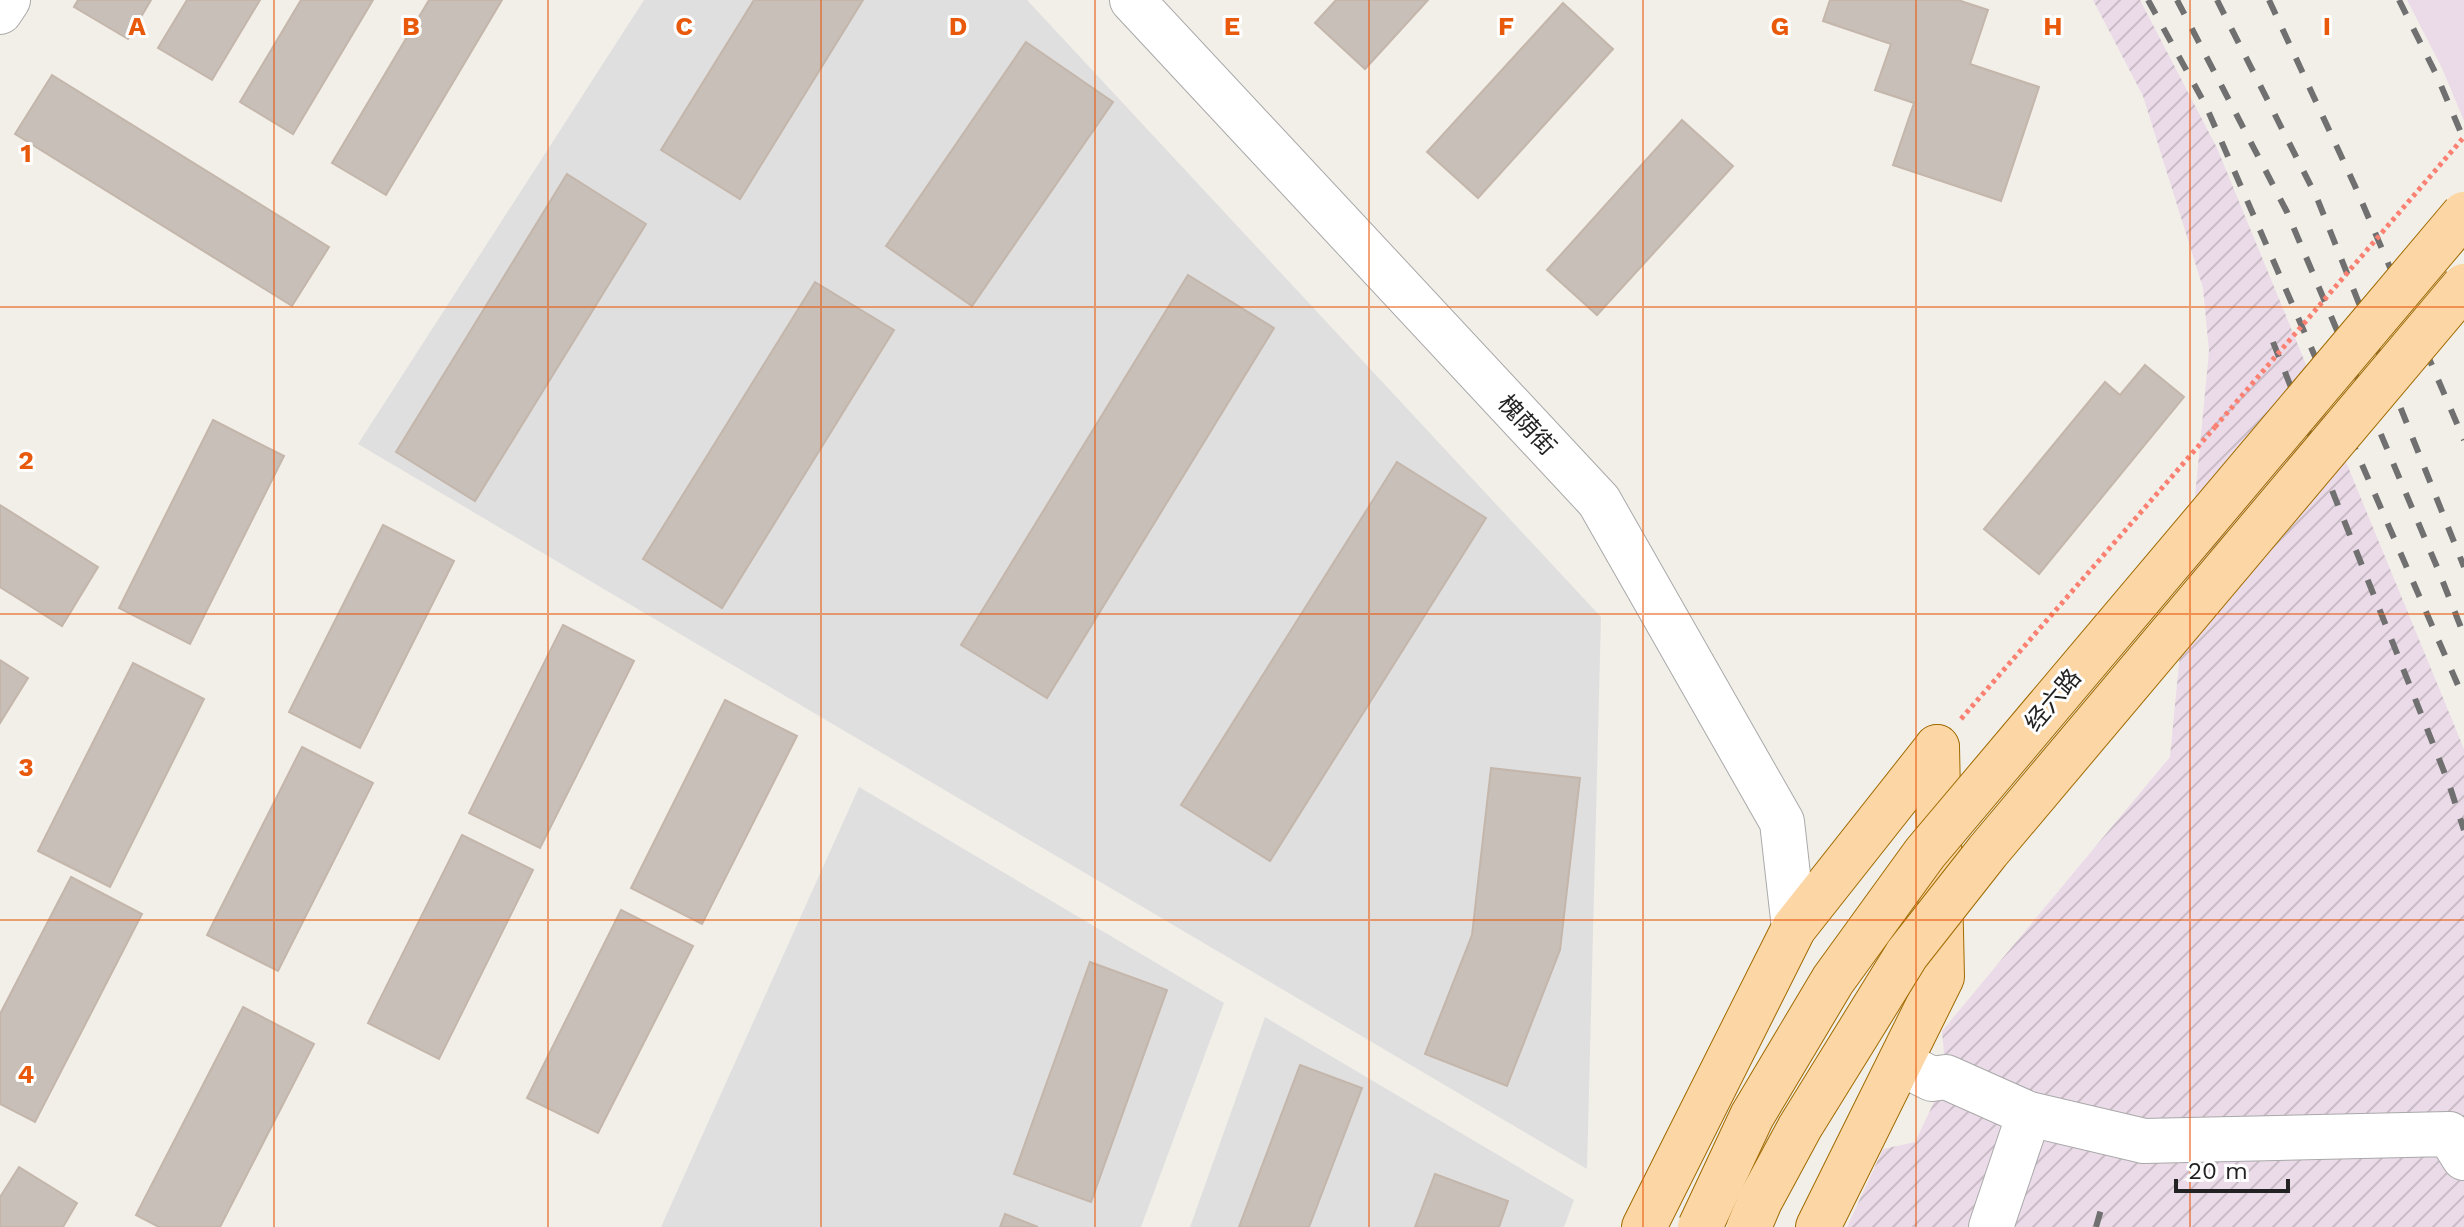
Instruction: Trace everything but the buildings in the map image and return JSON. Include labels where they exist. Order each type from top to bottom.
[{"type":"main road","name":"经六路","points":[[1700,1227],[1752,1116],[1833,980],[1925,853],[2464,214]]},
{"type":"main road","name":"经六路","points":[[1749,1227],[1800,1127],[1907,954],[1998,839],[2464,286]]},
{"type":"main road","points":[[1644,1227],[1794,928],[1937,747]]},
{"type":"main road","points":[[1818,1227],[1942,977],[1937,747]]},
{"type":"street","points":[[0,12],[8,0]]},
{"type":"street","name":"槐荫街","points":[[1132,0],[1599,501],[1782,822],[1794,928]]},
{"type":"street","points":[[1900,1063],[1932,1079],[1946,1077],[2029,1114],[2144,1141],[2449,1134],[2464,1158]]},
{"type":"street","points":[[1991,1227],[2029,1114]]},
{"type":"path","points":[[1937,747],[2464,137]]},
{"type":"shaded area","points":[[644,0],[1027,0],[1601,617],[1587,1169],[358,444]]},
{"type":"shaded area","points":[[2093,0],[2140,0],[2217,148],[2464,749],[2464,1227],[1847,1227],[1883,1149],[1915,1142],[1946,1077],[1942,1031],[2170,757],[2209,351],[2203,288],[2143,96]]},
{"type":"shaded area","points":[[2407,0],[2464,0],[2464,121],[2442,68]]},
{"type":"shaded area","points":[[859,787],[1224,1003],[1141,1227],[661,1227]]},
{"type":"shaded area","points":[[1265,1017],[1574,1200],[1564,1227],[1190,1227]]},
{"type":"railway","points":[[2148,0],[2206,106],[2464,699]]},
{"type":"railway","points":[[2177,0],[2287,212],[2464,635]]},
{"type":"railway","points":[[2217,0],[2317,198],[2464,567]]},
{"type":"railway","points":[[2269,0],[2355,186],[2464,440]]},
{"type":"railway","points":[[2399,0],[2437,76],[2464,140]]},
{"type":"railway","points":[[2273,342],[2449,784],[2464,830]]},
{"type":"railway","points":[[2096,1227],[2104,1199]]}]
